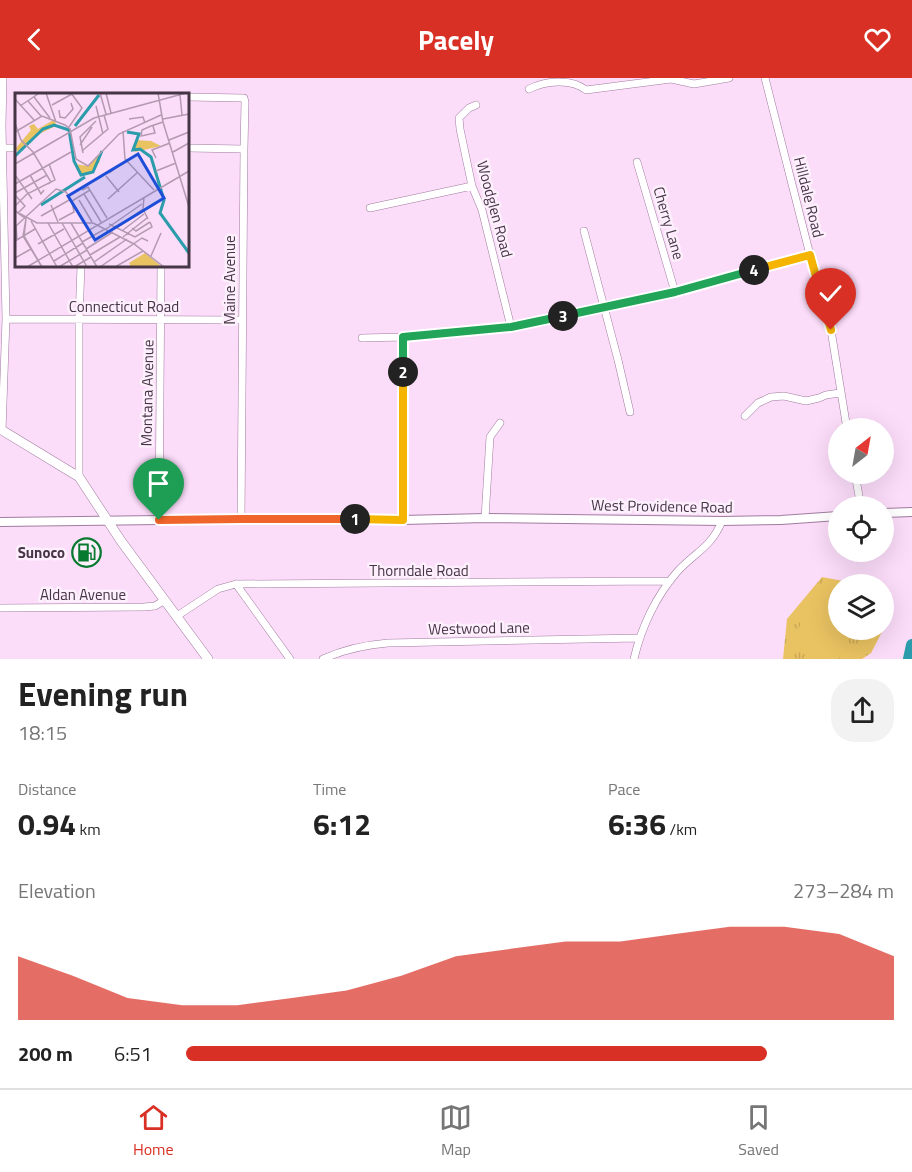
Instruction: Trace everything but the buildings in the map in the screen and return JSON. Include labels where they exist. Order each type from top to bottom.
[{"type":"main road","points":[[1,430],[79,477],[208,659]]},
{"type":"street","points":[[1,430],[6,319],[1,152],[3,78]]},
{"type":"street","points":[[529,89],[562,82],[580,85],[585,90],[672,79],[694,84],[729,78]]},
{"type":"street","name":"Hilldale Road","points":[[765,78],[831,330],[845,418]]},
{"type":"street","name":"Maine Avenue","points":[[189,97],[244,98],[245,102],[241,519]]},
{"type":"street","name":"Woodglen Road","points":[[476,105],[469,108],[459,118],[460,129],[472,186],[482,210],[511,327]]},
{"type":"street","points":[[189,148],[244,149]]},
{"type":"street","name":"Cherry Lane","points":[[637,162],[675,292]]},
{"type":"street","points":[[370,208],[472,186]]},
{"type":"street","points":[[584,231],[630,412]]},
{"type":"street","points":[[362,338],[403,337],[511,327],[675,292],[810,255]]},
{"type":"street","points":[[79,477],[81,267]]},
{"type":"street","name":"Montana Avenue","points":[[159,520],[161,267]]},
{"type":"street","name":"Connecticut Road","points":[[6,319],[243,320]]},
{"type":"street","points":[[403,337],[403,520]]},
{"type":"street","points":[[745,416],[758,403],[771,397],[784,396],[806,401],[826,394],[840,393]]},
{"type":"street","points":[[485,518],[490,437],[500,423]]},
{"type":"street","points":[[894,513],[912,512]]},
{"type":"street","name":"West Providence Road","points":[[0,522],[485,518],[722,521],[828,517]]},
{"type":"street","points":[[634,659],[639,638],[670,581],[686,563],[710,543],[722,521]]},
{"type":"street","name":"Thorndale Road","points":[[177,616],[218,589],[236,585],[670,581]]},
{"type":"street","points":[[236,585],[290,659]]},
{"type":"street","name":"Aldan Avenue","points":[[0,608],[144,608],[155,606],[165,600]]},
{"type":"street","name":"Westwood Lane","points":[[323,659],[339,651],[363,645],[388,643],[639,638]]},
{"type":"green space","points":[[822,577],[828,578],[828,640],[878,640],[871,653],[862,659],[783,659],[787,619]]},
{"type":"green space","points":[[810,598],[828,603],[828,640],[848,640],[838,659],[821,659],[794,647],[793,644]]},
{"type":"waterway","points":[[909,659],[912,645]]},
{"type":"place","name":"Sunoco","points":[[86,552]]},
{"type":"route","points":[[159,520],[403,520],[403,337],[511,327],[675,292],[810,255],[831,330]]}]
